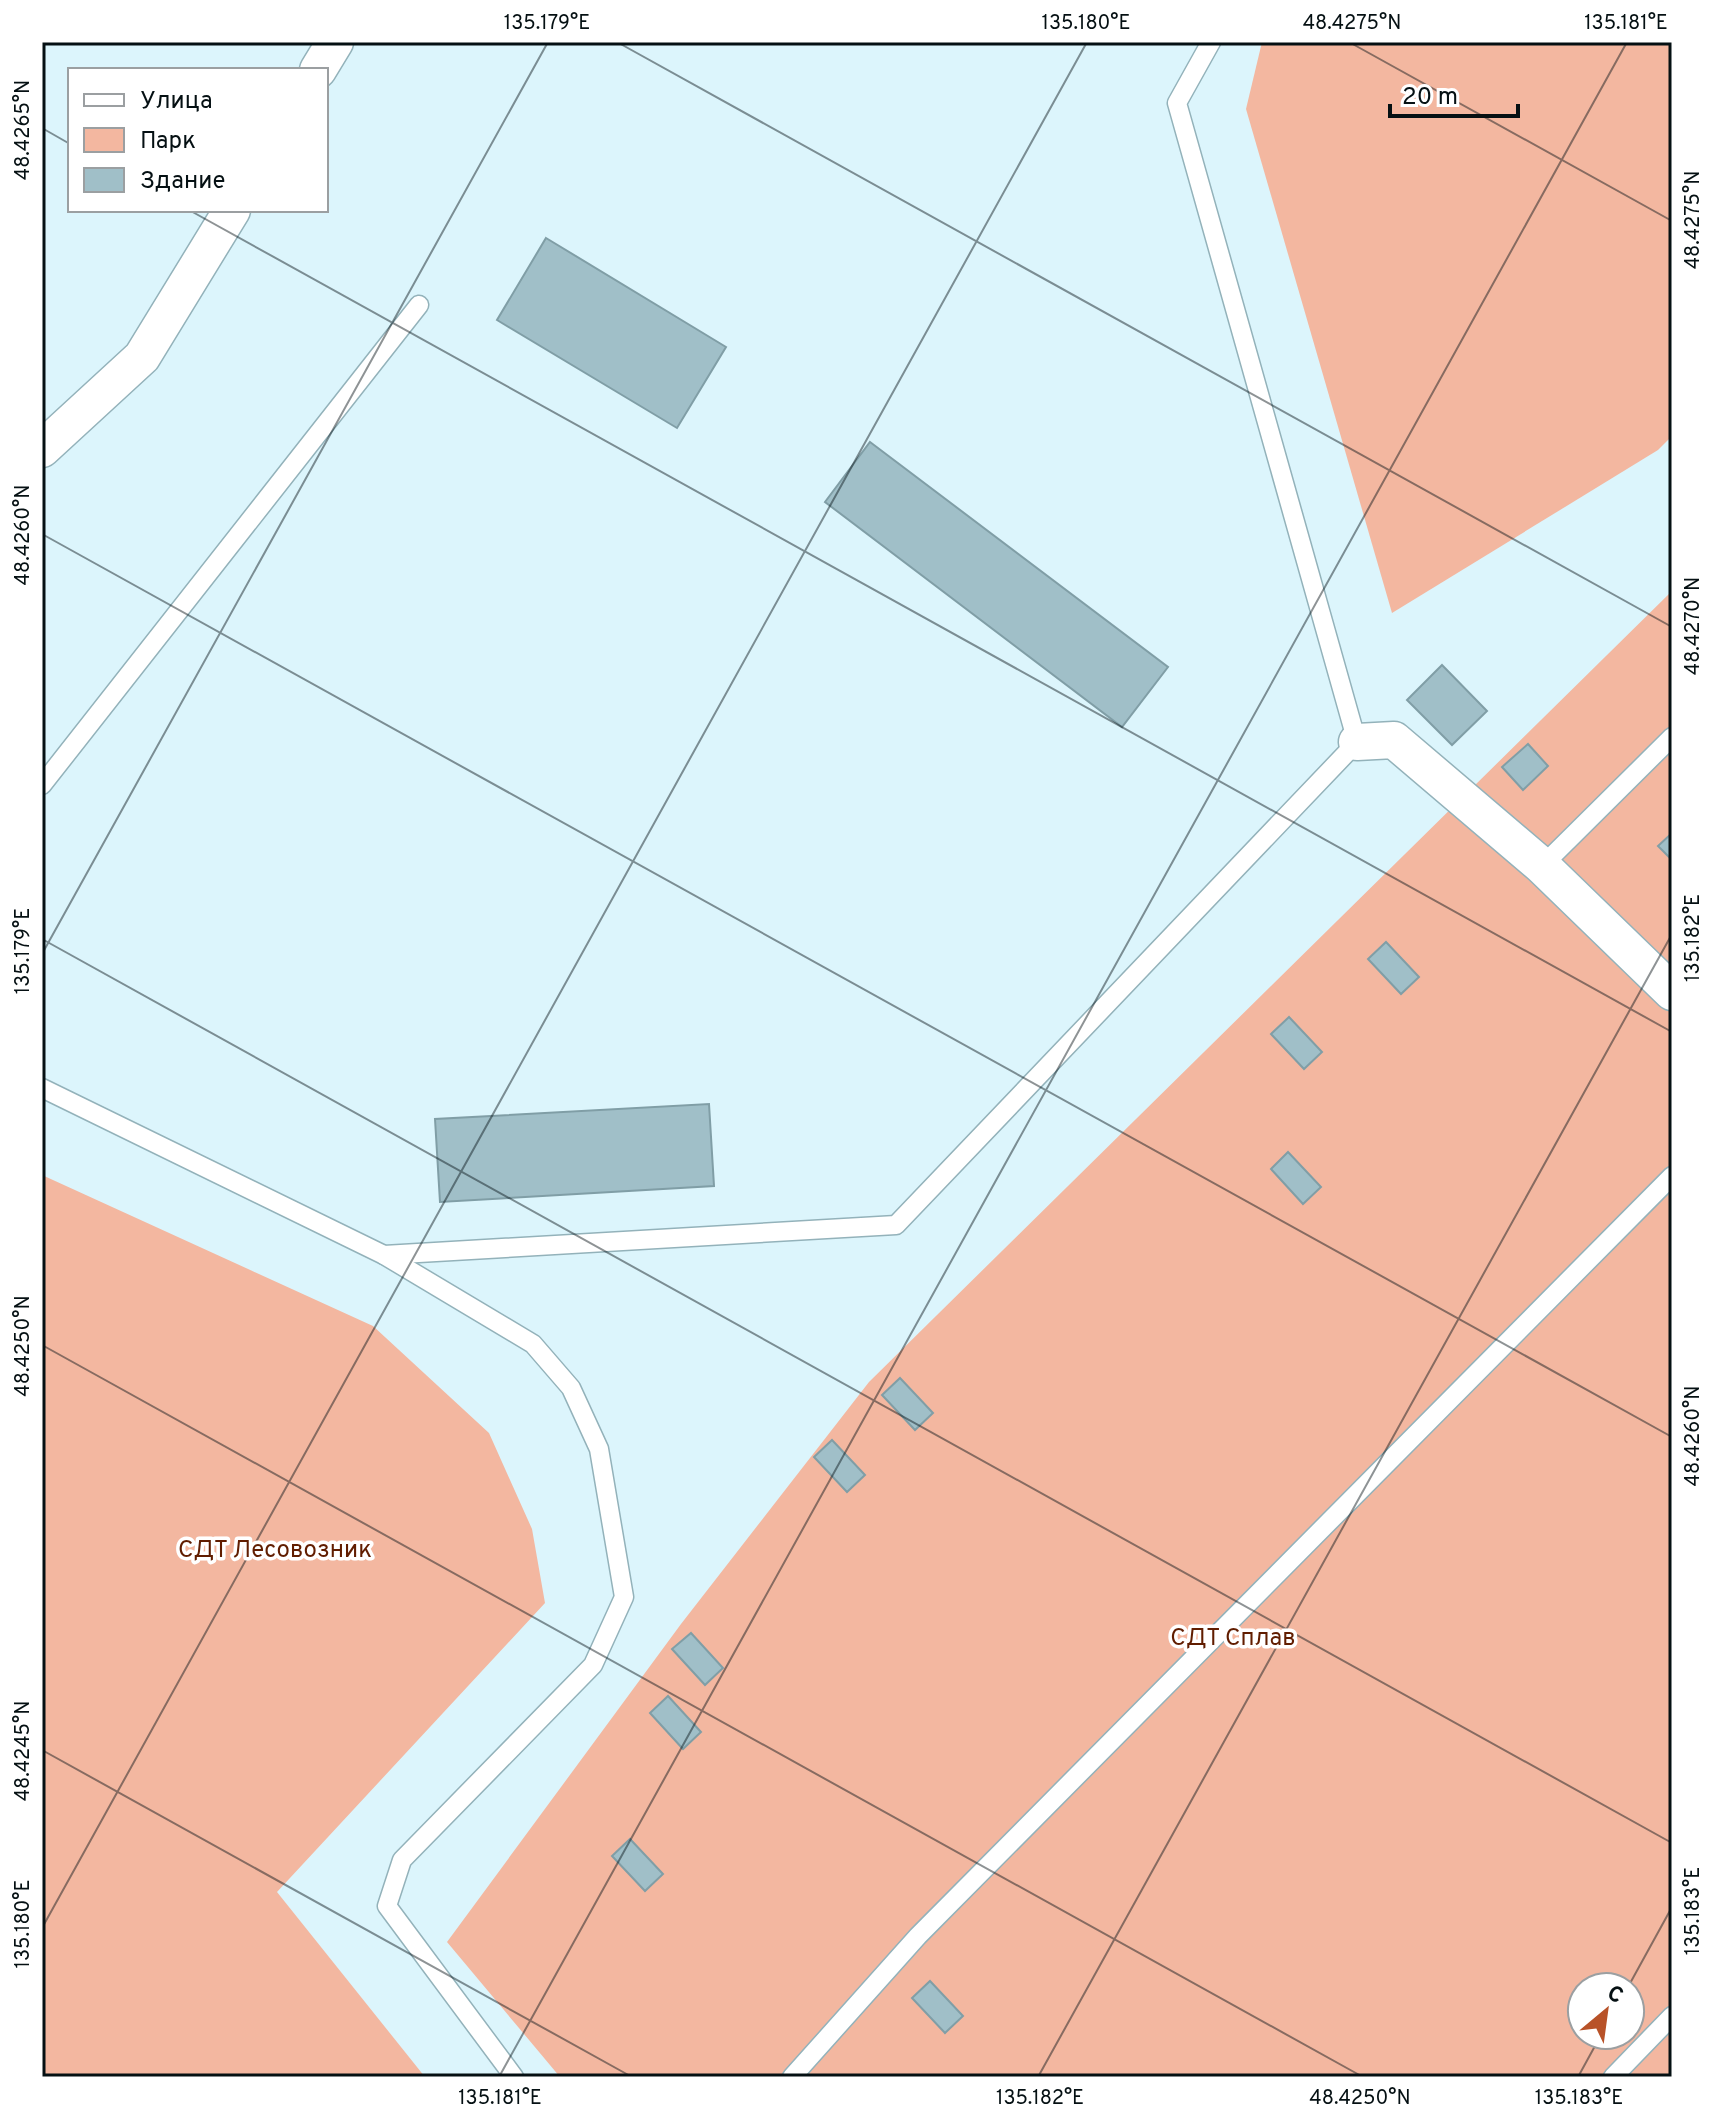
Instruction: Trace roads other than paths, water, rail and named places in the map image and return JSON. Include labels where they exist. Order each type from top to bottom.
[{"type":"street","points":[[319,68],[335,42]]},
{"type":"street","points":[[42,449],[142,357],[231,212]]},
{"type":"street","points":[[1357,742],[1394,740],[1542,866],[1672,992]]},
{"type":"lane","points":[[384,1255],[896,1225],[1357,742],[1177,103],[1211,42]]},
{"type":"lane","points":[[42,785],[419,305]]},
{"type":"lane","points":[[1542,866],[1672,737]]},
{"type":"lane","points":[[42,1088],[384,1255],[533,1344],[571,1388],[599,1449],[624,1597],[593,1665],[402,1860],[387,1906],[514,2077]]},
{"type":"lane","points":[[792,2077],[918,1936],[1672,1176]]},
{"type":"lane","points":[[1613,2077],[1672,2016]]},
{"type":"park label","name":"СДТ Лесовозник","points":[[275,1551]]},
{"type":"park label","name":"СДТ Сплав","points":[[1233,1639]]}]
